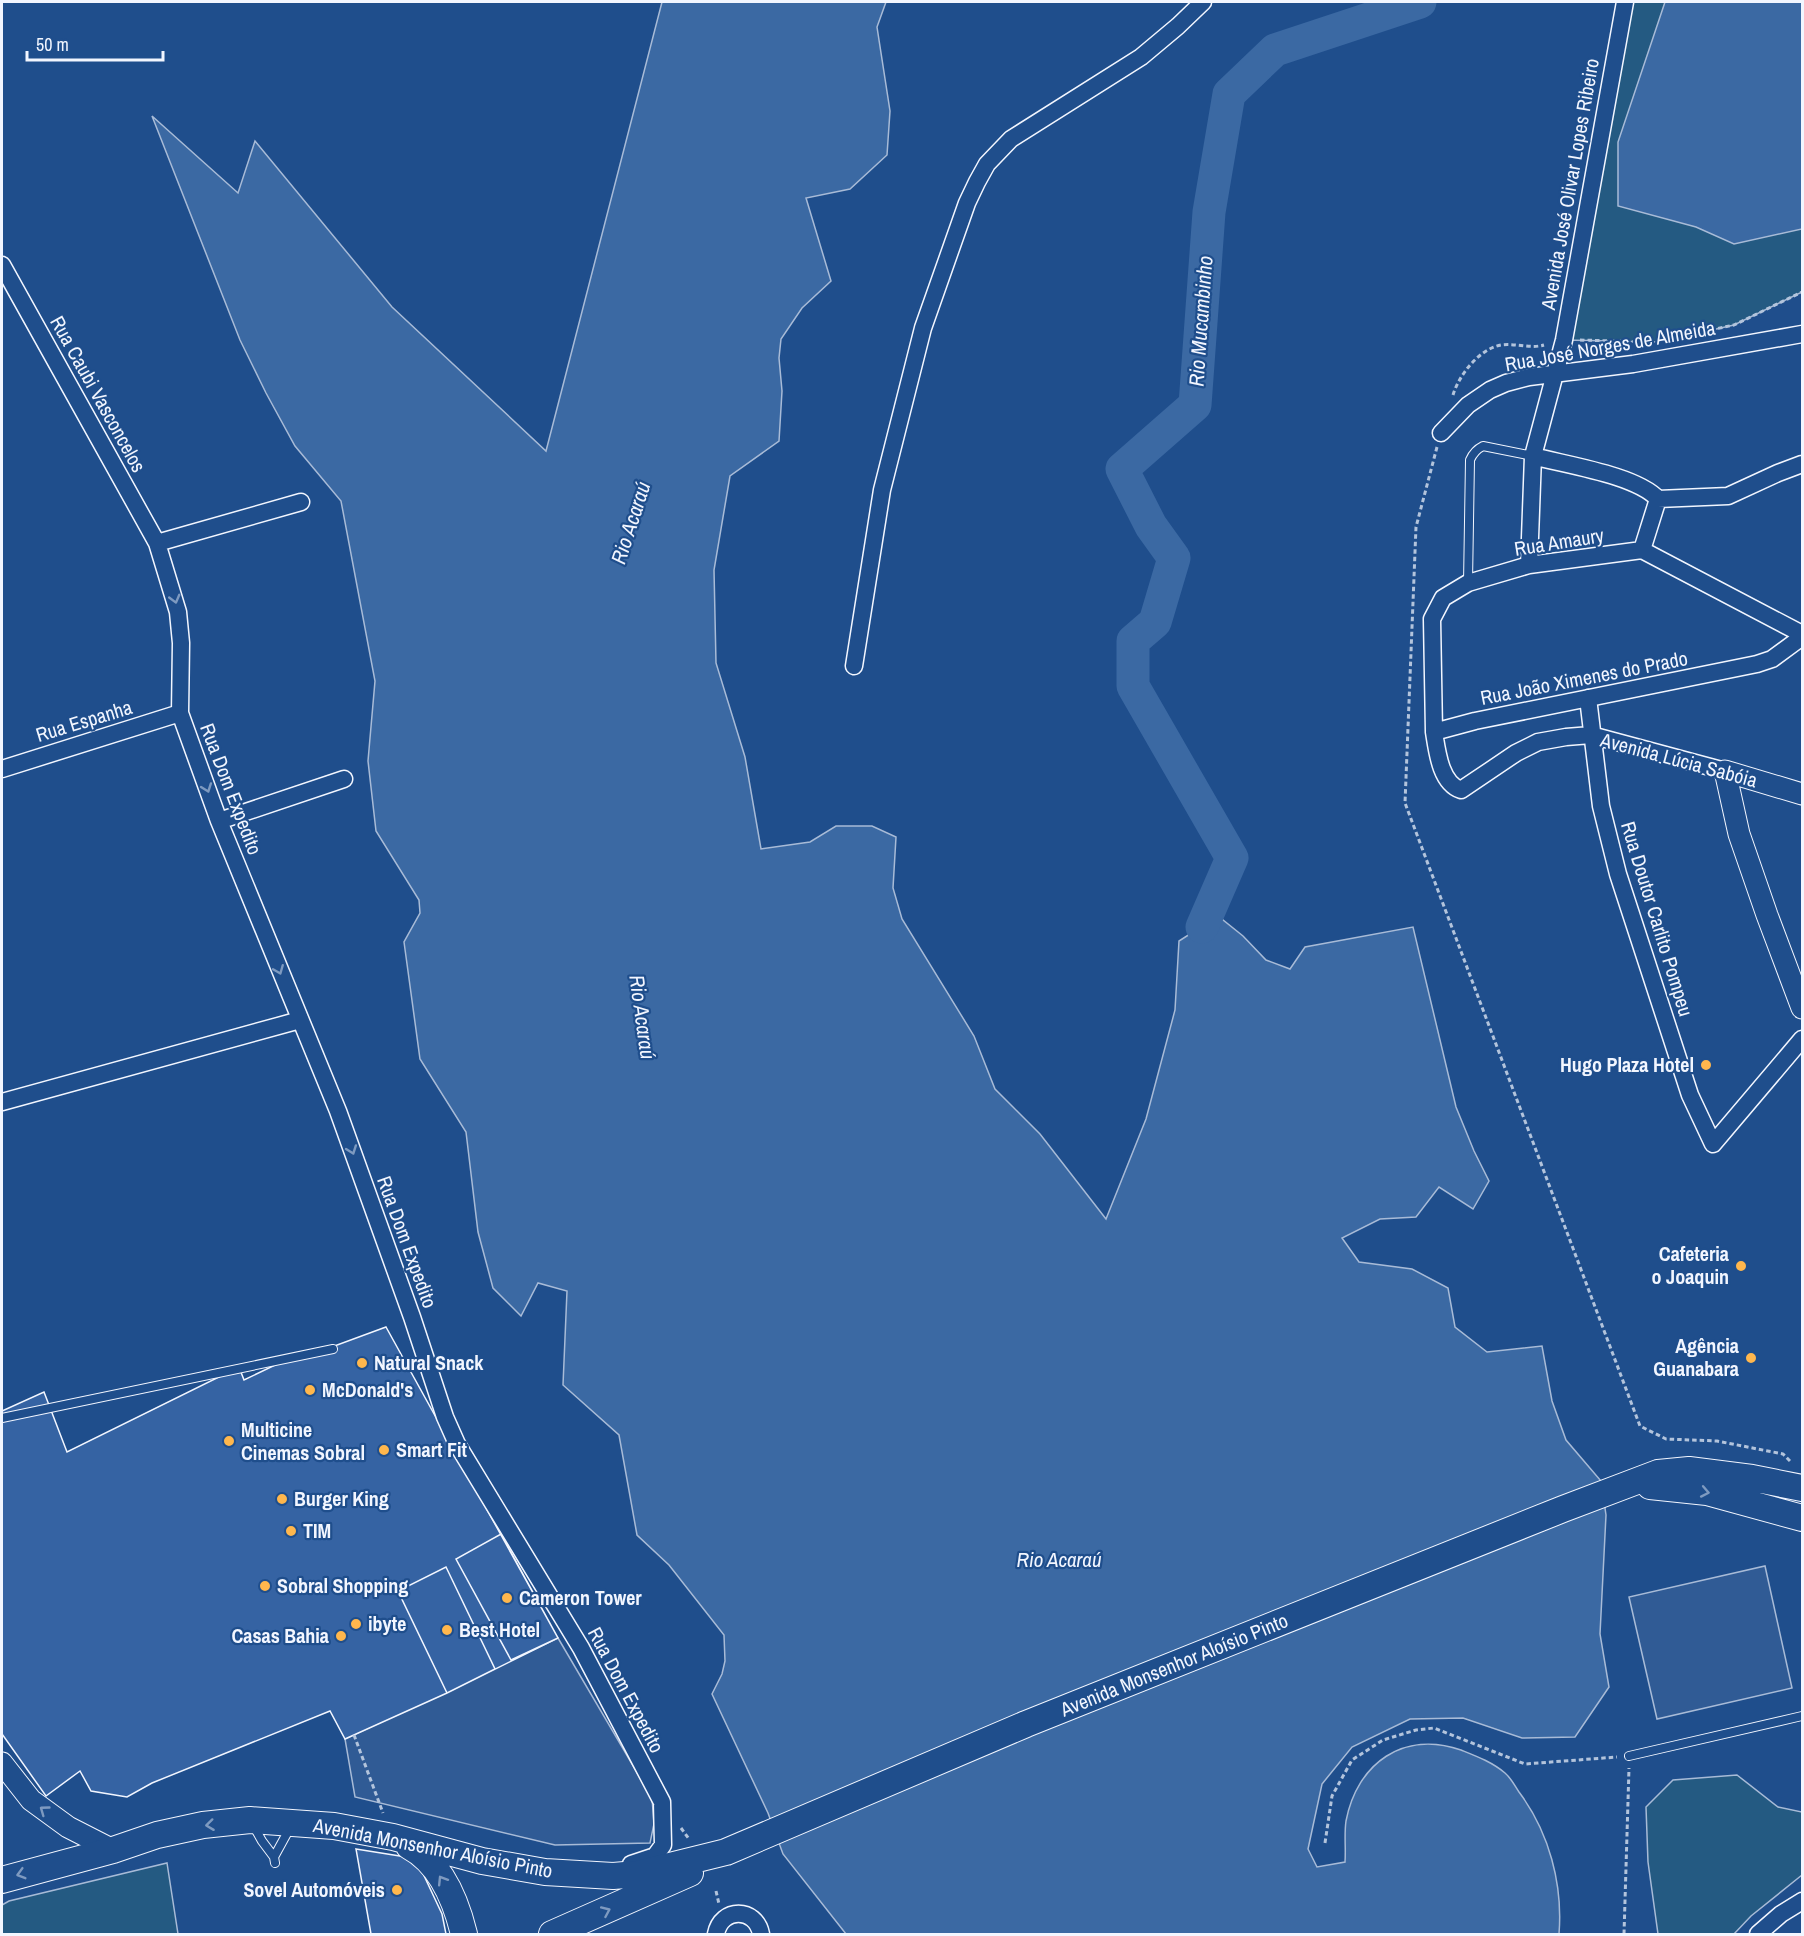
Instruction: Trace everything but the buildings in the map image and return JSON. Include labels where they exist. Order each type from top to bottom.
[{"type":"main road","name":"Avenida Monsenhor Aloísio Pinto","points":[[552,1935],[683,1877],[726,1852],[1026,1724],[1658,1473],[1689,1470],[1752,1478],[1802,1488]]},
{"type":"main road","name":"Avenida Monsenhor Aloísio Pinto","points":[[1626,1486],[1707,1492],[1803,1518]]},
{"type":"main road","name":"Avenida Monsenhor Aloísio Pinto","points":[[2,1880],[113,1850],[157,1835],[203,1825],[250,1820],[334,1826],[393,1837],[482,1861],[545,1872],[585,1875],[637,1874],[726,1852]]},
{"type":"main road","points":[[393,1837],[419,1851],[435,1868],[446,1884],[464,1935]]},
{"type":"street","points":[[854,666],[882,490],[923,328],[967,203],[977,182],[987,164],[1011,139],[1141,57],[1203,2]]},
{"type":"street","name":"Avenida José Olivar Lopes Ribeiro","points":[[1529,565],[1533,456],[1564,340],[1625,2]]},
{"type":"street","name":"Rua Caubi Vasconcelos","points":[[2,265],[157,543]]},
{"type":"street","name":"Rua José Norges de Almeida","points":[[1441,433],[1468,405],[1490,390],[1506,383],[1529,377],[1633,364],[1803,334]]},
{"type":"street","points":[[1533,456],[1633,482],[1651,492],[1658,499],[1728,496],[1803,464]]},
{"type":"street","points":[[1658,499],[1642,550],[1803,636]]},
{"type":"street","points":[[157,543],[301,502]]},
{"type":"street","name":"Rua Dom Expedito","points":[[157,543],[178,612],[181,644],[180,713],[219,821],[338,1111],[445,1417],[457,1444],[580,1648],[662,1802],[663,1845],[655,1856],[640,1862],[585,1875]]},
{"type":"street","name":"Rua Amaury","points":[[1434,732],[1432,619],[1443,598],[1468,583],[1529,565],[1642,550]]},
{"type":"street","name":"Rua João Ximenes do Prado","points":[[1434,732],[1756,664],[1772,659],[1803,636]]},
{"type":"street","name":"Rua Doutor Carlito Pompeu","points":[[1588,698],[1601,806],[1618,874],[1690,1095],[1713,1144],[1803,1039]]},
{"type":"street","name":"Rua Espanha","points":[[2,769],[180,713]]},
{"type":"street","name":"Avenida Lúcia Sabóia","points":[[1434,732],[1438,753],[1448,782],[1461,790],[1516,753],[1539,742],[1591,735],[1803,794]]},
{"type":"street","points":[[1725,771],[1739,834],[1803,1008]]},
{"type":"street","points":[[219,821],[344,779]]},
{"type":"street","points":[[2,1102],[300,1020]]},
{"type":"street","points":[[2,1763],[31,1800],[68,1827],[113,1850]]},
{"type":"street","points":[[1758,1935],[1781,1914],[1803,1901]]},
{"type":"street","points":[[716,1935],[717,1928],[722,1921],[741,1914],[754,1919],[761,1935]]},
{"type":"lane","points":[[1468,583],[1470,460],[1472,455],[1483,446],[1533,456]]},
{"type":"lane","points":[[2,1418],[333,1349]]},
{"type":"lane","points":[[1629,1756],[1803,1716]]},
{"type":"lane","points":[[250,1820],[274,1860],[292,1822]]},
{"type":"path","points":[[1691,335],[1734,325],[1803,292]]},
{"type":"path","points":[[1451,401],[1458,380],[1478,357],[1500,345],[1536,348],[1564,340],[1659,342]]},
{"type":"path","points":[[1441,433],[1416,526],[1405,803],[1640,1426],[1666,1439],[1717,1441],[1783,1454],[1801,1473],[1802,1488]]},
{"type":"path","points":[[1325,1843],[1332,1796],[1352,1761],[1383,1740],[1416,1730],[1434,1728],[1525,1764],[1629,1756],[1624,1935]]},
{"type":"path","points":[[354,1735],[393,1837]]},
{"type":"shaded area","points":[[1625,2],[1802,2],[1802,292],[1734,325],[1659,342],[1564,340]]},
{"type":"shaded area","points":[[1765,1566],[1792,1688],[1657,1719],[1629,1597]]},
{"type":"shaded area","points":[[558,1638],[652,1798],[654,1824],[650,1843],[555,1845],[355,1797],[345,1739]]},
{"type":"shaded area","points":[[1737,1775],[1778,1807],[1802,1812],[1802,1875],[1751,1916],[1734,1934],[1658,1934],[1648,1862],[1646,1807],[1673,1780]]},
{"type":"shaded area","points":[[167,1863],[178,1934],[2,1934],[2,1905],[9,1901]]},
{"type":"water","name":"Rio Acaraú","points":[[662,2],[886,2],[877,27],[890,111],[887,155],[850,189],[806,198],[831,281],[802,308],[781,339],[779,358],[782,391],[779,441],[730,476],[714,570],[716,663],[745,757],[761,849],[810,842],[836,826],[872,826],[896,837],[893,888],[902,919],[974,1036],[995,1089],[1040,1134],[1106,1219],[1146,1119],[1175,1010],[1179,941],[1218,916],[1243,936],[1266,960],[1290,969],[1305,947],[1413,927],[1456,1107],[1489,1181],[1473,1209],[1439,1187],[1416,1217],[1380,1219],[1342,1238],[1359,1262],[1412,1269],[1448,1288],[1455,1327],[1487,1352],[1542,1346],[1552,1401],[1566,1440],[1601,1481],[1606,1515],[1600,1634],[1609,1687],[1575,1737],[1522,1738],[1463,1718],[1410,1719],[1352,1747],[1322,1784],[1308,1849],[1317,1867],[1345,1862],[1345,1826],[1352,1800],[1372,1768],[1386,1756],[1402,1748],[1421,1744],[1440,1745],[1461,1750],[1489,1762],[1507,1775],[1538,1824],[1552,1859],[1556,1878],[1559,1896],[1559,1934],[846,1934],[783,1854],[768,1813],[712,1694],[722,1674],[725,1661],[724,1635],[669,1565],[637,1535],[619,1435],[563,1385],[567,1291],[538,1283],[521,1316],[493,1288],[478,1232],[466,1132],[420,1059],[404,942],[420,913],[419,900],[376,831],[368,761],[375,681],[341,501],[295,446],[266,393],[240,340],[152,116],[238,193],[255,141],[392,307],[546,451]]},
{"type":"water","points":[[1665,2],[1802,2],[1802,229],[1734,244],[1696,227],[1618,206],[1618,142]]},
{"type":"waterway","name":"Rio Mucambinho","points":[[1202,927],[1232,858],[1133,686],[1133,641],[1155,622],[1174,558],[1151,526],[1122,469],[1195,405],[1209,212],[1229,94],[1275,50],[1420,2]]},
{"type":"place","name":"Hugo Plaza Hotel","points":[[1706,1065]]},
{"type":"place","name":"Cafeteria o Joaquin","points":[[1741,1266]]},
{"type":"place","name":"Agência Guanabara","points":[[1751,1358]]},
{"type":"place","name":"Natural Snack","points":[[362,1363]]},
{"type":"place","name":"McDonald's","points":[[310,1390]]},
{"type":"place","name":"Multicine Cinemas Sobral","points":[[229,1441]]},
{"type":"place","name":"Smart Fit","points":[[384,1450]]},
{"type":"place","name":"Burger King","points":[[282,1499]]},
{"type":"place","name":"TIM","points":[[291,1531]]},
{"type":"place","name":"Sobral Shopping","points":[[265,1586]]},
{"type":"place","name":"Cameron Tower","points":[[507,1598]]},
{"type":"place","name":"ibyte","points":[[356,1624]]},
{"type":"place","name":"Best Hotel","points":[[447,1630]]},
{"type":"place","name":"Casas Bahia","points":[[341,1636]]},
{"type":"place","name":"Sovel Automóveis","points":[[397,1890]]}]
